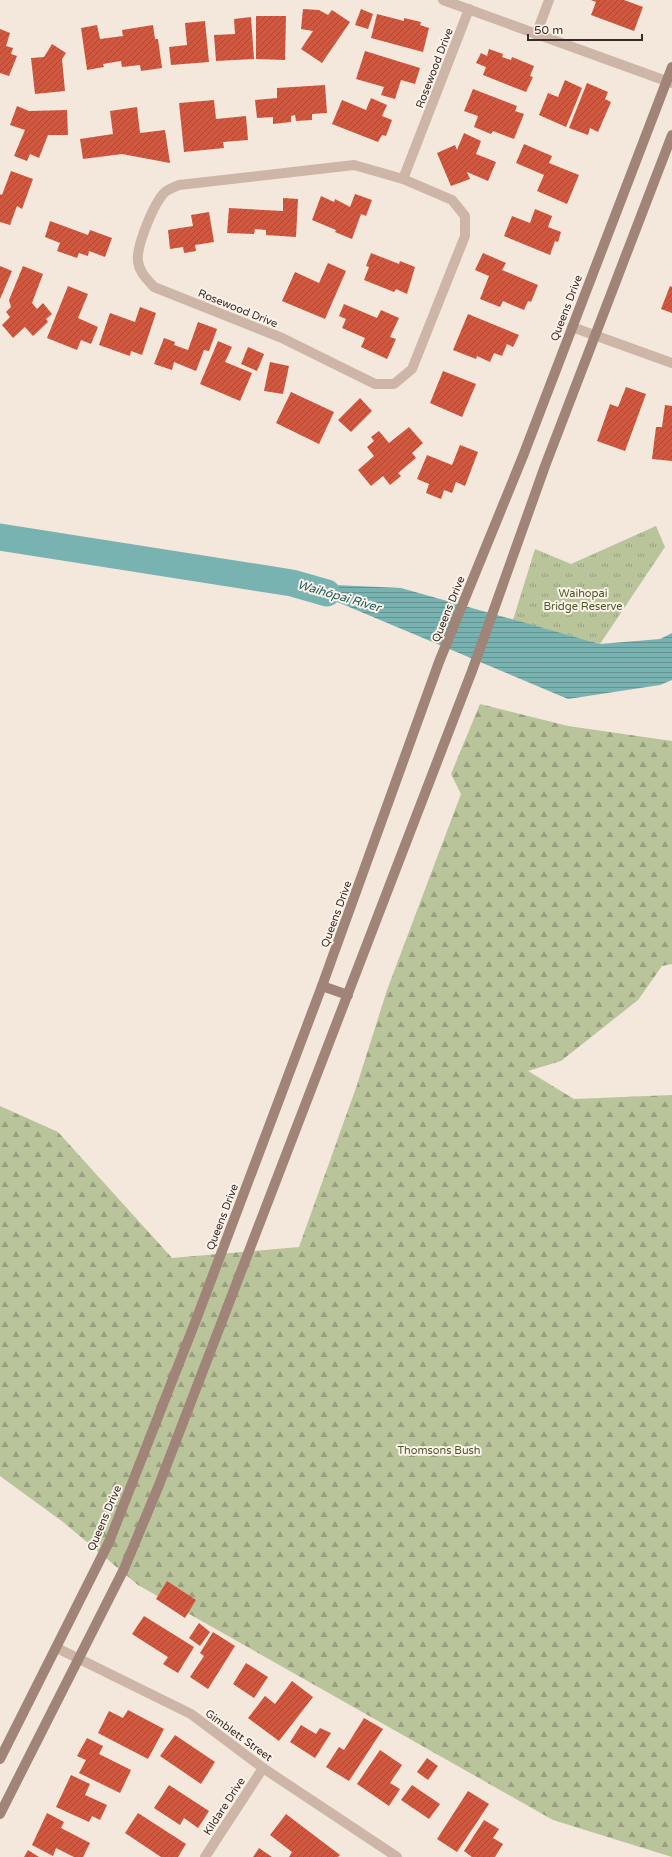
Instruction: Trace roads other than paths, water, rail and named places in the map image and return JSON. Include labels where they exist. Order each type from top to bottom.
[{"type":"main road","name":"Queens Drive","points":[[0,1759],[109,1542],[196,1320],[322,986],[440,662],[669,82],[672,67]]},
{"type":"main road","points":[[0,1814],[124,1569],[159,1485],[472,671],[545,466],[672,135]]},
{"type":"main road","points":[[322,986],[348,995]]},
{"type":"street","points":[[443,0],[536,35],[590,52],[669,82]]},
{"type":"street","points":[[536,35],[550,0]]},
{"type":"street","name":"Rosewood Drive","points":[[403,179],[469,9]]},
{"type":"street","name":"Rosewood Drive","points":[[354,165],[403,179],[452,200],[465,216],[465,236],[412,369],[394,384],[375,384],[282,338],[154,287],[143,276],[138,261],[140,245],[157,202],[166,191],[179,185],[354,165]]},
{"type":"street","points":[[572,328],[672,363]]},
{"type":"street","name":"Gimblett Street","points":[[57,1648],[191,1714],[263,1768],[397,1857]]},
{"type":"street","name":"Kildare Drive","points":[[205,1857],[263,1768]]},
{"type":"water","points":[[292,583],[401,588],[600,644],[660,639],[672,633],[672,680],[660,685],[568,699]]},
{"type":"waterway","name":"Waihōpai River","points":[[0,537],[292,583],[327,593]]},
{"type":"park label","name":"Waihopai Bridge Reserve","points":[[583,599]]},
{"type":"park label","name":"Thomsons Bush","points":[[439,1450]]}]
